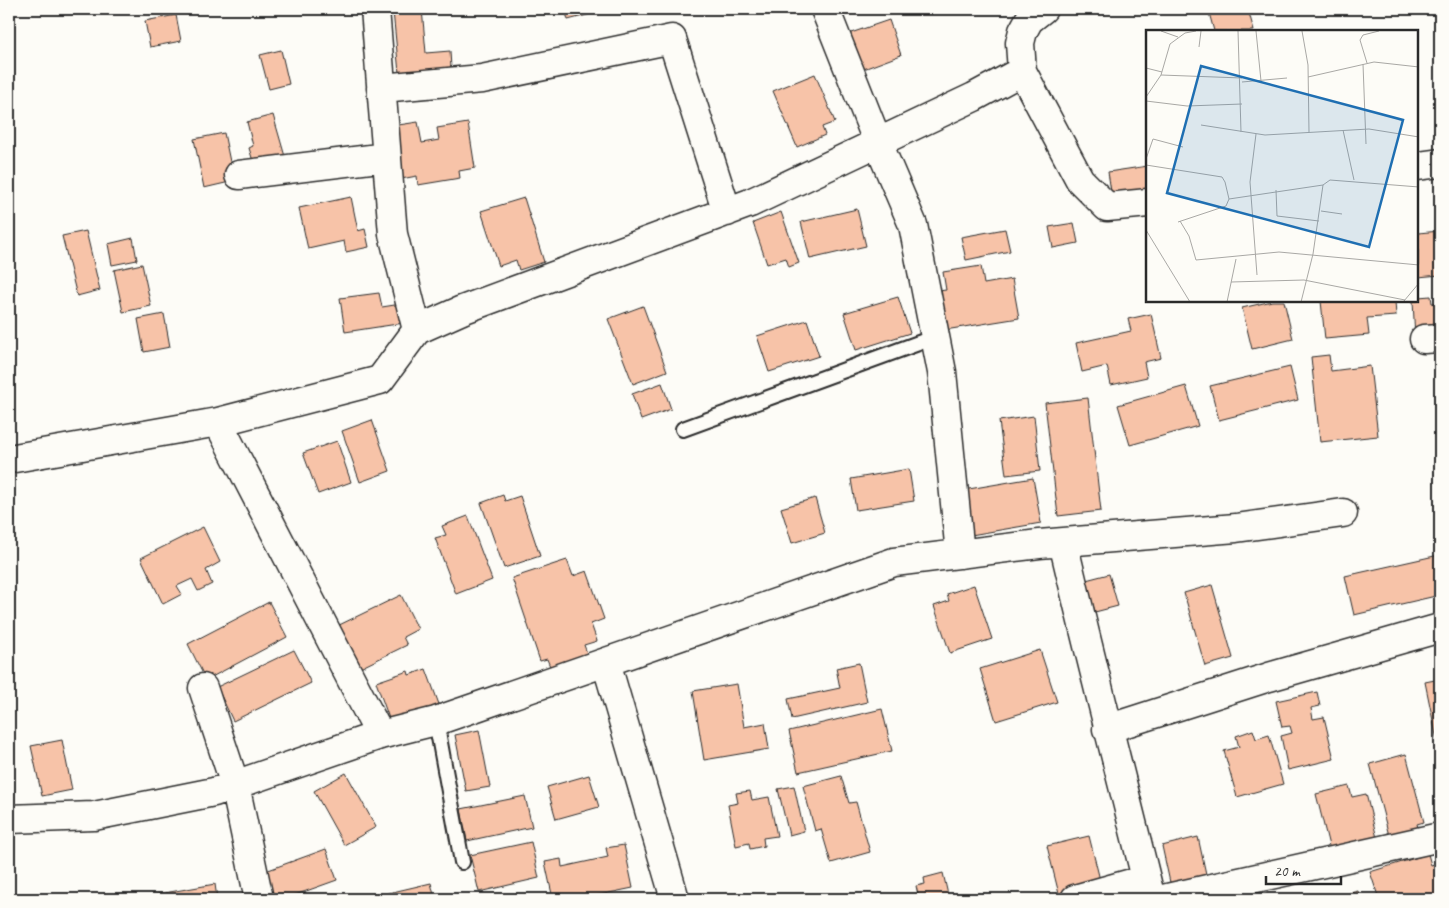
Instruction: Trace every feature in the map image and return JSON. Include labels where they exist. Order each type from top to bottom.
[{"type":"street","points":[[375,9],[393,234],[417,330]]},
{"type":"street","points":[[825,9],[913,225],[942,372],[960,554]]},
{"type":"street","points":[[1043,9],[1029,20],[1023,31],[1020,43],[1022,71],[1080,180],[1107,207],[1146,203]]},
{"type":"street","points":[[381,88],[482,80],[672,39],[727,212]]},
{"type":"street","points":[[9,459],[218,422],[380,380],[417,330],[462,310],[727,212],[878,143],[974,97],[1022,71]]},
{"type":"street","points":[[239,175],[387,157]]},
{"type":"street","points":[[1419,166],[1440,163]]},
{"type":"street","points":[[218,422],[380,735]]},
{"type":"street","points":[[9,819],[94,816],[214,792],[380,735],[436,721],[894,562],[1063,542],[1236,528],[1343,513]]},
{"type":"street","points":[[1063,542],[1107,729],[1153,892]]},
{"type":"street","points":[[1107,729],[1269,677],[1440,628]]},
{"type":"street","points":[[606,662],[675,899]]},
{"type":"street","points":[[203,688],[235,785],[259,899]]},
{"type":"street","points":[[1075,899],[1153,892],[1440,837]]},
{"type":"lane","points":[[683,429],[935,337]]},
{"type":"lane","points":[[436,721],[462,862]]},
{"type":"building","points":[[422,9],[426,53],[450,51],[451,68],[399,73],[393,11]]},
{"type":"building","points":[[565,9],[610,9],[568,20]]},
{"type":"building","points":[[1208,9],[1248,9],[1254,30],[1214,30]]},
{"type":"building","points":[[176,15],[181,41],[150,47],[145,21]]},
{"type":"building","points":[[889,20],[901,55],[861,70],[848,34]]},
{"type":"building","points":[[281,50],[289,84],[269,89],[260,55]]},
{"type":"building","points":[[815,74],[835,122],[822,127],[825,135],[797,147],[773,91]]},
{"type":"building","points":[[273,115],[286,160],[255,168],[249,148],[253,146],[247,122]]},
{"type":"building","points":[[418,122],[422,143],[439,140],[437,128],[468,123],[475,168],[459,171],[460,178],[418,185],[417,176],[401,179],[392,126]]},
{"type":"building","points":[[224,133],[234,181],[204,188],[194,139]]},
{"type":"building","points":[[1146,166],[1146,193],[1112,198],[1108,172]]},
{"type":"building","points":[[351,197],[358,231],[365,229],[369,247],[346,252],[344,241],[308,249],[299,208]]},
{"type":"building","points":[[524,198],[544,262],[519,270],[516,260],[499,266],[481,211]]},
{"type":"building","points":[[857,209],[866,246],[810,259],[801,222]]},
{"type":"building","points":[[781,212],[799,263],[789,267],[786,258],[767,264],[753,223]]},
{"type":"building","points":[[1074,223],[1078,243],[1053,248],[1049,227]]},
{"type":"building","points":[[1005,229],[1010,251],[966,260],[961,237]]},
{"type":"building","points":[[86,231],[100,290],[77,296],[62,236]]},
{"type":"building","points":[[1440,231],[1440,275],[1419,277],[1419,233]]},
{"type":"building","points":[[133,238],[137,260],[112,265],[108,244]]},
{"type":"building","points":[[142,264],[151,306],[123,312],[114,270]]},
{"type":"building","points":[[981,266],[984,284],[1012,279],[1019,318],[945,330],[939,291],[946,290],[943,272]]},
{"type":"building","points":[[379,293],[382,307],[401,304],[404,323],[345,332],[340,298]]},
{"type":"building","points":[[1431,296],[1432,303],[1440,303],[1440,337],[1415,338],[1413,302],[1419,302],[1419,297]]},
{"type":"building","points":[[898,297],[910,333],[856,350],[844,313]]},
{"type":"building","points":[[1268,302],[1284,302],[1293,339],[1252,349],[1242,308]]},
{"type":"building","points":[[1321,302],[1395,302],[1396,316],[1367,318],[1369,335],[1325,339]]},
{"type":"building","points":[[643,306],[667,371],[633,384],[608,319]]},
{"type":"building","points":[[164,314],[170,347],[144,352],[138,319]]},
{"type":"building","points":[[1151,314],[1161,358],[1144,362],[1147,377],[1111,385],[1107,366],[1082,372],[1076,343],[1131,331],[1128,319]]},
{"type":"building","points":[[807,320],[819,356],[769,372],[757,336]]},
{"type":"building","points":[[1329,355],[1331,371],[1370,366],[1378,436],[1320,442],[1311,357]]},
{"type":"building","points":[[1290,367],[1298,400],[1219,420],[1210,386]]},
{"type":"building","points":[[662,383],[671,409],[641,420],[632,394]]},
{"type":"building","points":[[1186,386],[1198,426],[1130,445],[1118,405]]},
{"type":"building","points":[[1088,398],[1101,511],[1058,516],[1045,403]]},
{"type":"building","points":[[1034,416],[1040,471],[1006,475],[999,421]]},
{"type":"building","points":[[372,420],[390,471],[360,482],[342,431]]},
{"type":"building","points":[[337,441],[351,482],[318,494],[303,453]]},
{"type":"building","points":[[909,469],[914,501],[856,510],[851,479]]},
{"type":"building","points":[[1033,478],[1041,523],[971,535],[963,490]]},
{"type":"building","points":[[503,495],[505,501],[520,496],[540,556],[504,568],[481,503]]},
{"type":"building","points":[[815,498],[825,533],[792,543],[781,508]]},
{"type":"building","points":[[468,516],[492,580],[456,594],[435,538],[446,535],[442,526]]},
{"type":"building","points":[[203,527],[220,562],[206,570],[212,584],[198,591],[192,579],[177,586],[182,594],[163,604],[141,558]]},
{"type":"building","points":[[1439,555],[1440,595],[1354,615],[1345,576]]},
{"type":"building","points":[[567,560],[573,576],[587,571],[604,619],[591,624],[597,641],[584,645],[588,656],[551,669],[547,659],[540,661],[512,578]]},
{"type":"building","points":[[1109,574],[1118,606],[1095,612],[1086,580]]},
{"type":"building","points":[[974,585],[992,639],[950,653],[934,606],[949,601],[947,594]]},
{"type":"building","points":[[1212,585],[1233,658],[1205,666],[1184,593]]},
{"type":"building","points":[[401,595],[418,629],[403,637],[407,645],[352,672],[331,629]]},
{"type":"building","points":[[269,602],[287,637],[206,680],[188,644]]},
{"type":"building","points":[[294,650],[311,683],[233,721],[217,687]]},
{"type":"building","points":[[1040,650],[1057,702],[996,721],[980,669]]},
{"type":"building","points":[[859,663],[867,702],[792,719],[788,699],[840,688],[836,668]]},
{"type":"building","points":[[426,669],[440,707],[391,724],[376,682],[408,671],[409,675]]},
{"type":"building","points":[[1440,679],[1440,745],[1438,745],[1425,682]]},
{"type":"building","points":[[737,684],[744,727],[765,723],[769,749],[704,760],[693,691]]},
{"type":"building","points":[[1317,692],[1320,706],[1311,708],[1313,719],[1324,717],[1334,759],[1288,770],[1281,736],[1292,733],[1290,726],[1282,727],[1276,701]]},
{"type":"building","points":[[882,709],[892,751],[798,772],[789,731]]},
{"type":"building","points":[[479,730],[490,787],[466,791],[455,735]]},
{"type":"building","points":[[1253,730],[1256,739],[1269,735],[1283,784],[1237,797],[1224,751],[1239,747],[1236,736]]},
{"type":"building","points":[[62,740],[72,790],[42,796],[31,746]]},
{"type":"building","points":[[1406,754],[1424,822],[1417,824],[1420,835],[1391,843],[1370,764]]},
{"type":"building","points":[[346,773],[376,827],[344,845],[314,791]]},
{"type":"building","points":[[589,775],[599,807],[556,819],[547,787]]},
{"type":"building","points":[[841,776],[849,803],[856,802],[870,852],[831,863],[821,829],[815,831],[803,786]]},
{"type":"building","points":[[794,786],[804,831],[789,835],[778,789]]},
{"type":"building","points":[[1349,786],[1352,797],[1366,794],[1378,842],[1331,854],[1316,794]]},
{"type":"building","points":[[750,791],[752,800],[769,797],[777,836],[763,838],[764,846],[750,849],[749,843],[736,846],[728,805],[738,803],[736,793]]},
{"type":"building","points":[[525,796],[532,827],[467,841],[461,809]]},
{"type":"building","points":[[1089,836],[1101,884],[1059,894],[1047,846]]},
{"type":"building","points":[[1198,837],[1209,888],[1173,896],[1162,846]]},
{"type":"building","points":[[531,842],[539,878],[479,892],[470,855]]},
{"type":"building","points":[[624,845],[633,888],[580,899],[553,899],[545,862],[561,859],[562,867],[608,857],[606,848]]},
{"type":"building","points":[[326,849],[337,880],[284,899],[273,899],[263,872]]},
{"type":"building","points":[[1428,854],[1431,865],[1440,862],[1440,899],[1379,899],[1370,872]]},
{"type":"building","points":[[943,873],[949,899],[919,899],[916,886],[925,884],[924,878]]},
{"type":"building","points":[[431,883],[435,899],[381,899],[380,895]]},
{"type":"building","points":[[215,884],[217,899],[153,899],[153,895]]},
{"type":"building","points":[[1358,891],[1360,899],[1332,899],[1332,898]]}]
